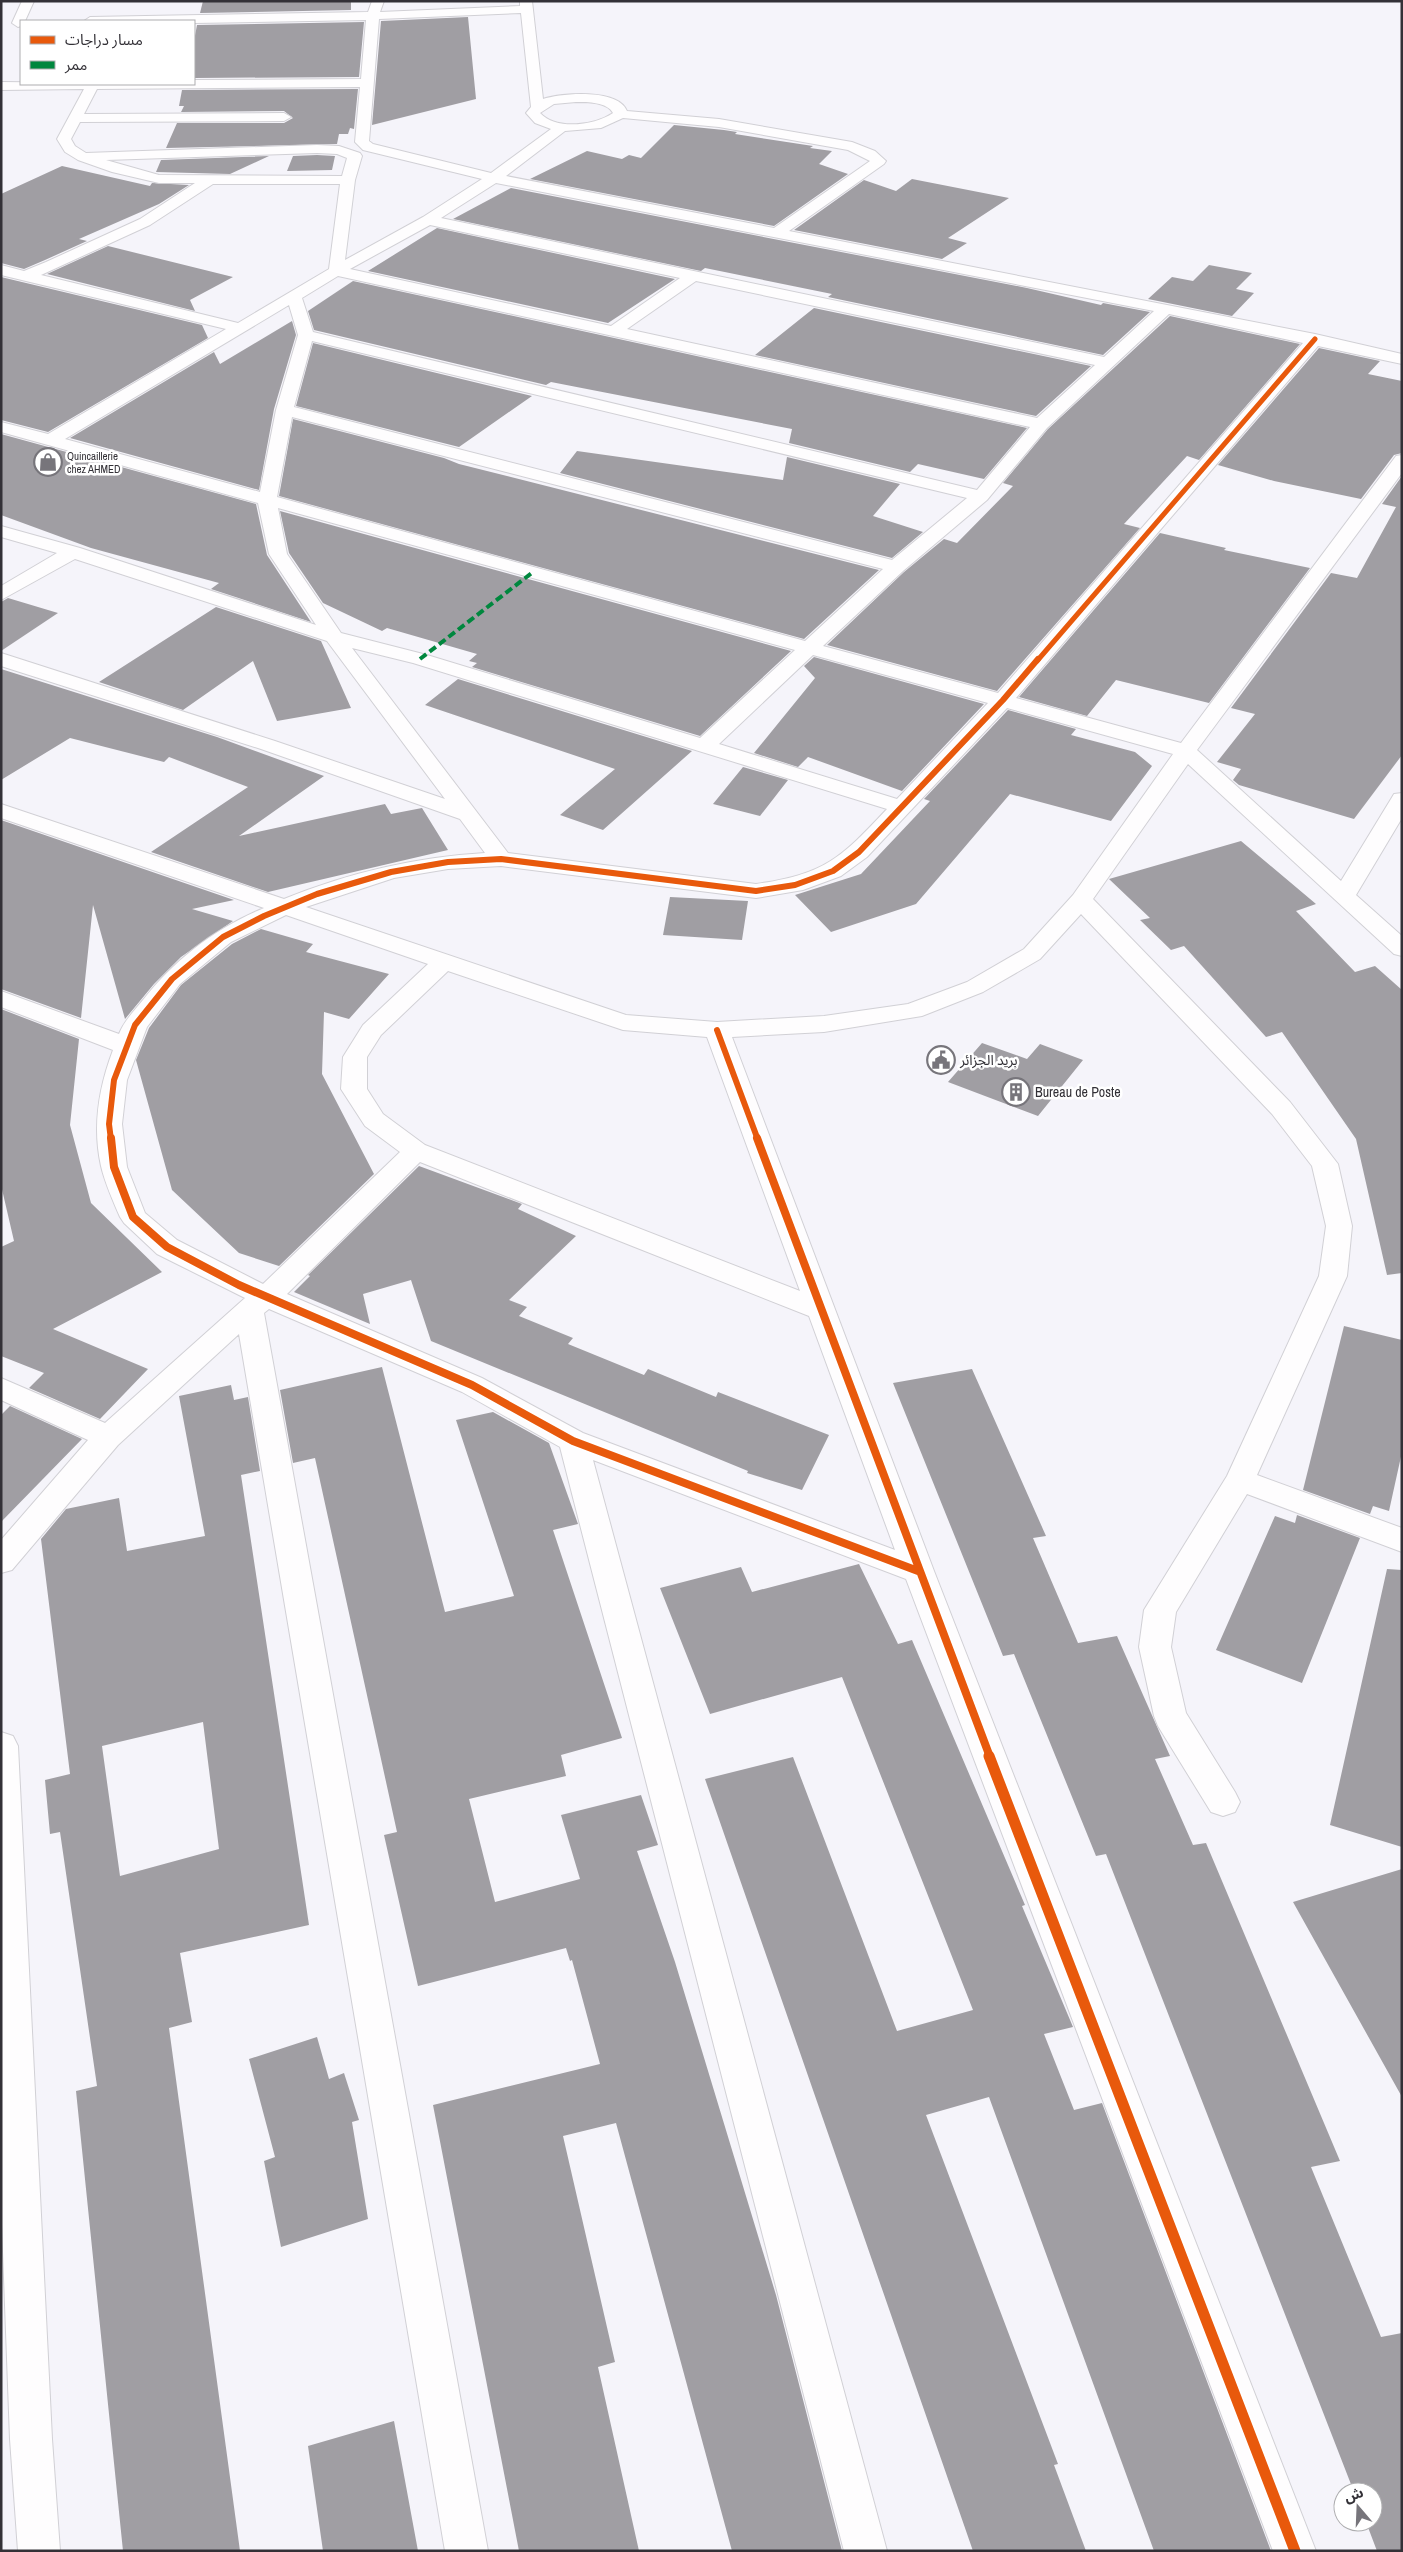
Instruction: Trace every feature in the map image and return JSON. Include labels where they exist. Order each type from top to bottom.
[{"type":"street","points":[[20,20],[28,1]]},
{"type":"street","points":[[378,1],[373,14],[362,142],[368,147],[494,178],[1166,309],[1402,358]]},
{"type":"street","points":[[108,20],[218,14],[316,18],[526,5],[537,107]]},
{"type":"street","points":[[1,23],[19,23]]},
{"type":"street","points":[[195,84],[368,83]]},
{"type":"street","points":[[1,86],[93,85],[64,139],[70,149],[83,157],[116,169],[159,179],[348,180]]},
{"type":"street","points":[[620,114],[620,109],[614,104],[591,98],[561,99],[537,107],[533,113],[536,119],[562,127],[605,123],[620,114],[720,123],[852,146],[870,154],[879,161],[777,233]]},
{"type":"street","points":[[75,118],[284,116]]},
{"type":"street","points":[[51,440],[336,271],[428,220],[494,178],[562,127]]},
{"type":"street","points":[[83,157],[317,149],[339,150],[355,156],[348,180],[336,271]]},
{"type":"street","points":[[28,275],[156,216],[188,198],[209,180]]},
{"type":"street","points":[[428,220],[1107,363]]},
{"type":"street","points":[[1,270],[28,275],[240,328]]},
{"type":"street","points":[[336,271],[1041,424]]},
{"type":"street","points":[[613,332],[692,276]]},
{"type":"street","points":[[294,296],[306,335],[285,410],[267,501],[278,554],[334,637],[501,859]]},
{"type":"street","points":[[704,747],[812,648],[896,567],[981,496],[1041,424],[1166,309]]},
{"type":"street","points":[[306,335],[981,496]]},
{"type":"street","points":[[918,1571],[573,1441],[472,1385],[258,1303],[238,1285],[166,1247],[133,1217],[114,1167],[108,1124],[114,1080],[135,1025],[172,979],[223,937],[317,894],[391,872],[448,862],[501,859],[756,892],[795,885],[833,871],[859,852],[1003,700],[1315,339]]},
{"type":"street","points":[[285,410],[896,567]]},
{"type":"street","points":[[3,428],[1186,751],[1344,896],[1393,930],[1402,949]]},
{"type":"street","points":[[1,811],[623,1022],[717,1030],[824,1024],[912,1010],[975,987],[1032,954],[1081,900],[1186,751],[1402,460]]},
{"type":"street","points":[[1,532],[73,552],[221,602],[334,637],[420,659],[902,807]]},
{"type":"street","points":[[1,594],[73,552]]},
{"type":"street","points":[[1,659],[268,745],[466,814]]},
{"type":"street","points":[[1344,896],[1402,799]]},
{"type":"street","points":[[1081,900],[1282,1108],[1325,1164],[1339,1226],[1334,1276],[1240,1480],[1160,1610],[1156,1647],[1170,1716],[1223,1802]]},
{"type":"street","points":[[444,961],[372,1030],[355,1057],[354,1089],[374,1120],[416,1151],[821,1310]]},
{"type":"street","points":[[1,998],[127,1046]]},
{"type":"street","points":[[717,1030],[918,1571],[1295,2551]]},
{"type":"street","points":[[1,1561],[108,1437],[258,1303],[416,1151]]},
{"type":"street","points":[[258,1303],[467,2551]]},
{"type":"street","points":[[1,1388],[108,1437]]},
{"type":"street","points":[[573,1441],[866,2551]]},
{"type":"street","points":[[1240,1480],[1402,1540]]},
{"type":"street","points":[[1,1746],[31,2439],[38,2551]]},
{"type":"building","points":[[203,1],[351,1],[351,10],[200,13]]},
{"type":"building","points":[[468,17],[476,99],[372,125],[381,21]]},
{"type":"building","points":[[364,22],[359,77],[195,78],[195,36],[197,25]]},
{"type":"building","points":[[358,89],[354,129],[350,128],[348,134],[339,134],[337,144],[166,148],[177,123],[284,123],[293,118],[284,111],[181,112],[184,106],[179,106],[182,90]]},
{"type":"building","points":[[674,125],[737,132],[735,134],[813,146],[810,148],[832,151],[819,164],[848,174],[774,226],[530,179],[587,151],[622,159],[629,155],[641,158]]},
{"type":"building","points":[[269,156],[230,174],[156,172],[161,160]]},
{"type":"building","points":[[293,156],[335,156],[332,170],[287,171]]},
{"type":"building","points":[[62,166],[150,186],[152,183],[189,185],[159,204],[79,239],[87,241],[24,269],[1,263],[1,194]]},
{"type":"building","points":[[912,179],[1009,198],[948,238],[967,243],[942,259],[794,230],[864,180],[896,191]]},
{"type":"building","points":[[511,188],[1027,288],[1101,305],[1103,303],[1150,312],[1103,355],[828,297],[832,294],[705,268],[701,271],[453,219]]},
{"type":"building","points":[[437,228],[675,279],[608,323],[368,271]]},
{"type":"building","points":[[108,246],[233,277],[190,300],[195,311],[47,274]]},
{"type":"building","points":[[1209,265],[1252,273],[1236,289],[1254,293],[1232,316],[1148,299],[1172,277],[1193,281]]},
{"type":"building","points":[[1,277],[202,325],[208,338],[48,432],[1,420]]},
{"type":"building","points":[[353,281],[1027,428],[984,479],[918,464],[910,472],[789,443],[792,429],[551,382],[546,385],[314,330],[308,311]]},
{"type":"building","points":[[814,308],[1091,366],[1036,416],[755,355]]},
{"type":"building","points":[[1170,316],[1300,344],[1199,460],[1187,456],[1124,524],[1140,528],[997,691],[827,645],[904,572],[944,539],[957,543],[1013,486],[1003,483],[1048,429]]},
{"type":"building","points":[[292,321],[296,335],[274,409],[259,490],[70,438],[214,352],[220,364]]},
{"type":"building","points":[[313,343],[532,396],[459,447],[296,406]]},
{"type":"building","points":[[1319,348],[1380,361],[1368,374],[1402,381],[1402,453],[1394,455],[1361,499],[1274,481],[1218,465]]},
{"type":"building","points":[[293,419],[444,458],[459,464],[879,570],[804,639],[279,496]]},
{"type":"building","points":[[1,434],[256,504],[267,555],[311,622],[211,589],[219,583],[91,548],[1,515]]},
{"type":"building","points":[[577,451],[783,480],[787,457],[900,484],[873,516],[923,532],[892,558],[560,473]]},
{"type":"building","points":[[1402,476],[1402,755],[1354,819],[1239,785],[1233,780],[1241,769],[1217,762],[1255,714],[1231,708],[1331,573],[1357,578],[1396,507],[1382,504]]},
{"type":"building","points":[[280,511],[791,651],[700,736],[472,667],[477,663],[469,661],[477,654],[387,628],[382,631],[323,603],[289,553]]},
{"type":"building","points":[[1160,533],[1226,548],[1224,550],[1310,568],[1209,703],[1116,680],[1087,716],[1019,697]]},
{"type":"building","points":[[8,598],[58,613],[1,651],[1,602]]},
{"type":"building","points":[[216,607],[321,641],[351,708],[277,721],[253,661],[183,710],[99,682]]},
{"type":"building","points":[[814,657],[984,704],[902,791],[808,757],[798,767],[754,753],[815,678],[804,666]]},
{"type":"building","points":[[1,669],[217,737],[324,776],[239,836],[385,804],[391,814],[422,808],[448,850],[268,892],[151,852],[248,787],[169,757],[164,762],[70,738],[1,780]]},
{"type":"building","points":[[458,679],[692,751],[603,830],[560,815],[615,769],[425,705]]},
{"type":"building","points":[[1008,710],[1076,729],[1071,735],[1135,752],[1152,766],[1111,821],[1010,794],[916,904],[831,932],[795,895],[861,874],[930,801],[924,799]]},
{"type":"building","points":[[743,767],[788,780],[760,816],[713,804]]},
{"type":"building","points":[[1,820],[234,900],[192,909],[233,921],[181,957],[154,984],[125,1019],[93,905],[81,1018],[1,989]]},
{"type":"building","points":[[1241,841],[1316,904],[1296,911],[1355,972],[1375,966],[1402,990],[1402,1273],[1387,1275],[1356,1139],[1282,1032],[1266,1037],[1184,946],[1171,950],[1140,920],[1150,918],[1109,879]]},
{"type":"building","points":[[670,897],[748,901],[742,940],[663,935]]},
{"type":"building","points":[[261,929],[313,944],[306,952],[389,974],[349,1019],[324,1012],[322,1074],[374,1174],[279,1266],[239,1253],[172,1190],[136,1060],[149,1028],[181,985],[232,944]]},
{"type":"building","points":[[1,1009],[79,1039],[70,1125],[91,1203],[162,1272],[53,1329],[148,1369],[100,1419],[29,1388],[44,1373],[1,1356],[1,1247],[14,1241],[1,1185]]},
{"type":"building","name":"Bureau de Poste","points":[[982,1043],[1027,1059],[1040,1044],[1083,1060],[1038,1116],[948,1082]]},
{"type":"building","points":[[419,1166],[522,1204],[518,1209],[576,1236],[509,1300],[527,1307],[519,1316],[573,1338],[568,1344],[644,1375],[648,1369],[716,1397],[718,1392],[829,1435],[802,1490],[747,1473],[748,1471],[431,1341],[411,1280],[363,1294],[370,1324],[294,1292],[310,1276],[308,1275]]},
{"type":"building","points":[[1344,1326],[1402,1340],[1402,1452],[1389,1511],[1373,1506],[1370,1514],[1303,1490]]},
{"type":"building","points":[[382,1367],[445,1612],[514,1596],[456,1420],[493,1412],[549,1443],[578,1524],[553,1530],[622,1738],[561,1755],[566,1776],[469,1799],[495,1902],[580,1879],[561,1815],[641,1795],[658,1845],[637,1851],[675,1962],[776,2295],[842,2551],[732,2551],[616,2123],[563,2136],[615,2362],[598,2367],[639,2551],[519,2551],[433,2105],[600,2064],[572,1960],[570,1961],[566,1948],[418,1986],[384,1835],[397,1832],[315,1458],[293,1463],[280,1390]]},
{"type":"building","points":[[972,1369],[1046,1536],[1033,1538],[1078,1643],[1117,1636],[1170,1756],[1155,1759],[1193,1845],[1206,1843],[1340,2161],[1311,2167],[1381,2337],[1402,2333],[1402,2551],[1377,2551],[1370,2532],[1383,2532],[1383,2482],[1350,2482],[1106,1854],[1096,1856],[1014,1654],[1003,1656],[893,1383]]},
{"type":"building","points":[[231,1385],[234,1400],[248,1397],[260,1471],[241,1475],[309,1925],[180,1953],[192,2022],[169,2028],[240,2551],[123,2551],[76,2091],[97,2086],[60,1832],[50,1834],[45,1780],[70,1774],[41,1539],[66,1509],[119,1498],[127,1551],[205,1536],[179,1396]],"holes":[[[203,1722],[219,1849],[120,1876],[102,1746]]]},
{"type":"building","points":[[10,1406],[82,1439],[1,1522],[1,1415]]},
{"type":"building","points":[[1297,1515],[1360,1538],[1302,1683],[1216,1650],[1275,1516],[1295,1523]]},
{"type":"building","points":[[859,1564],[898,1644],[912,1640],[1025,1905],[1022,1906],[1073,2027],[1044,2034],[1074,2110],[1102,2103],[1271,2551],[1154,2551],[989,2097],[926,2115],[1058,2464],[1054,2465],[1086,2551],[973,2551],[705,1779],[793,1757],[897,2031],[973,2010],[842,1677],[710,1714],[660,1588],[741,1567],[752,1592]]},
{"type":"building","points":[[1387,1569],[1402,1570],[1402,1847],[1330,1825]]},
{"type":"building","points":[[1402,1869],[1402,2097],[1293,1902]]},
{"type":"building","points":[[317,2037],[329,2079],[344,2073],[359,2120],[352,2122],[368,2219],[281,2247],[264,2161],[275,2157],[249,2059]]},
{"type":"building","points":[[394,2421],[418,2551],[323,2551],[308,2446]]},
{"type":"marked path","points":[[420,659],[533,572]]},
{"type":"cycle path","points":[[918,1571],[573,1441],[472,1385],[239,1285],[167,1247],[133,1217],[114,1167],[109,1124],[114,1080],[135,1025],[172,979],[223,937],[264,916],[317,894],[391,872],[448,862],[501,859],[584,868],[703,886],[756,891],[795,885],[833,871],[859,852],[1003,700],[1315,339]]},
{"type":"cycle path","points":[[717,1030],[918,1571],[1295,2551]]},
{"type":"place","name":"Quincaillerie chez AHMED","points":[[48,462]]},
{"type":"place","name":"بريد الجزائر","points":[[941,1060]]},
{"type":"place","name":"Bureau de Poste","points":[[1016,1092]]}]
